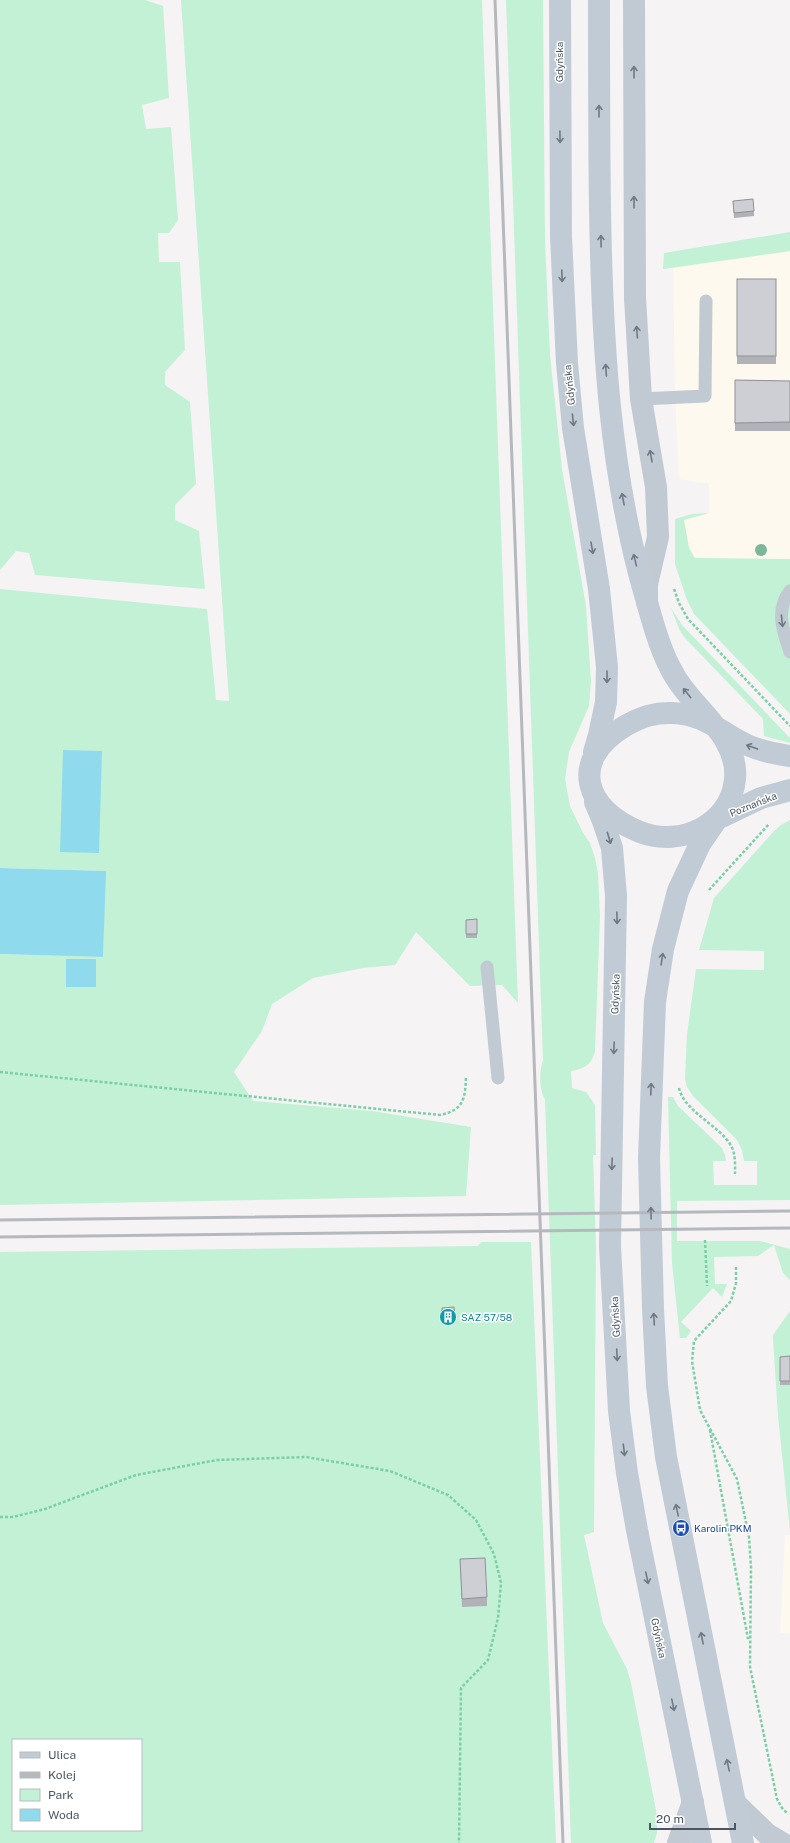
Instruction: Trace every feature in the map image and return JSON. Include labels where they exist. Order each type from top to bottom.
[{"type":"main road","name":"Gdyńska","points":[[560,0],[561,237],[567,363],[574,428],[600,595],[607,667],[606,702],[599,735],[590,766]]},
{"type":"main road","points":[[599,0],[602,306],[609,405],[617,470],[627,523],[647,604],[665,656],[676,678],[712,723],[729,748],[736,773],[728,805],[700,844],[678,891],[663,949],[654,1002],[649,1158],[653,1309],[657,1386],[666,1457],[743,1843]]},
{"type":"main road","points":[[717,819],[692,832],[670,836],[650,835],[624,824],[604,809],[590,788],[590,766],[594,756],[606,739],[629,724],[658,713],[692,716],[712,723],[746,745],[772,753],[790,756]]},
{"type":"main road","name":"Gdyńska","points":[[590,788],[608,834],[616,879],[617,924],[610,1246],[619,1411],[627,1473],[701,1843]]},
{"type":"main road","name":"Poznańska","points":[[717,819],[761,798],[790,790]]},
{"type":"street","points":[[634,0],[634,298],[641,399],[656,487],[658,529],[655,554],[648,584],[647,604]]},
{"type":"street","points":[[678,1843],[693,1802]]},
{"type":"street","points":[[736,1804],[767,1834],[782,1843]]},
{"type":"lane","points":[[641,399],[705,396],[706,301]]},
{"type":"lane","points":[[790,591],[782,606],[781,618],[784,635],[790,652]]},
{"type":"lane","points":[[486,967],[498,1078]]},
{"type":"path","points":[[674,590],[688,619],[790,726]]},
{"type":"path","points":[[706,895],[772,822]]},
{"type":"path","points":[[0,1072],[440,1115],[457,1108],[465,1097],[466,1077]]},
{"type":"path","points":[[678,1085],[685,1101],[730,1143],[735,1156],[735,1174]]},
{"type":"path","points":[[706,1240],[707,1286]]},
{"type":"path","points":[[736,1267],[736,1283],[731,1301],[694,1341],[692,1361],[698,1404],[737,1478],[748,1537],[751,1567],[750,1667],[777,1799],[782,1808],[790,1816]]},
{"type":"path","points":[[710,1426],[750,1646]]},
{"type":"path","points":[[0,1517],[13,1517],[45,1509],[136,1475],[217,1460],[306,1457],[390,1472],[448,1495],[476,1520],[494,1554],[501,1583],[498,1618],[488,1660],[462,1688],[459,1843]]},
{"type":"shaded area","points":[[790,251],[790,714],[694,614],[687,600],[689,548],[684,520],[709,513],[709,484],[679,479],[675,397],[673,268]]},
{"type":"shaded area","points":[[785,1535],[790,1535],[790,1633],[780,1633]]},
{"type":"green space","points":[[0,0],[145,0],[163,6],[169,98],[142,105],[146,129],[171,127],[178,220],[169,233],[158,233],[159,262],[180,262],[185,350],[165,372],[165,385],[190,402],[196,484],[175,505],[175,520],[199,531],[205,589],[35,575],[29,553],[16,551],[0,570]]},
{"type":"green space","points":[[181,0],[482,0],[518,1003],[502,985],[470,986],[416,932],[395,965],[363,968],[313,978],[272,1004],[262,1031],[234,1072],[253,1101],[372,1111],[471,1127],[466,1196],[0,1205],[0,954],[103,957],[105,871],[0,868],[0,589],[207,609],[216,700],[229,701]]},
{"type":"green space","points":[[506,0],[543,0],[545,241],[550,355],[562,469],[586,606],[591,681],[589,706],[569,752],[565,779],[570,806],[582,831],[590,843],[595,858],[598,873],[600,916],[595,1052],[586,1066],[571,1071],[572,1088],[586,1092],[595,1105],[596,1155],[593,1155],[596,1247],[594,1532],[584,1535],[603,1623],[627,1669],[631,1683],[657,1815],[657,1833],[654,1843],[571,1843],[545,1100],[540,1080],[543,1060]]},
{"type":"green space","points":[[790,232],[790,251],[663,269],[664,253]]},
{"type":"green space","points":[[709,513],[684,520],[689,548],[695,558],[790,559],[790,714],[694,614],[687,600],[675,564],[675,519],[692,514]]},
{"type":"green space","points":[[671,608],[682,625],[790,738],[790,743],[764,736],[763,719],[686,639],[680,631]]},
{"type":"green space","points":[[790,820],[790,1200],[677,1201],[677,1241],[760,1241],[790,1249],[790,1280],[783,1273],[774,1245],[758,1256],[714,1257],[715,1284],[727,1284],[722,1297],[713,1288],[681,1322],[691,1331],[686,1338],[680,1338],[672,1263],[668,1097],[673,1097],[678,1106],[722,1148],[726,1161],[713,1161],[714,1185],[757,1185],[757,1161],[744,1161],[742,1150],[737,1140],[693,1096],[687,1087],[685,1079],[687,1034],[696,969],[764,970],[764,951],[699,950],[714,898],[774,831]]},
{"type":"green space","points":[[481,1242],[531,1242],[556,1843],[0,1843],[0,1252],[478,1246]]},
{"type":"green space","points":[[790,1311],[790,1531],[778,1416],[773,1335]]},
{"type":"water","points":[[63,750],[102,751],[99,853],[60,852]]},
{"type":"water","points":[[0,868],[106,871],[103,957],[0,954]]},
{"type":"water","points":[[66,959],[96,959],[96,987],[66,987]]},
{"type":"building","points":[[753,199],[754,211],[734,213],[733,201]]},
{"type":"building","points":[[737,279],[776,279],[776,356],[737,356]]},
{"type":"building","points":[[735,380],[790,381],[790,422],[735,423]]},
{"type":"building","points":[[477,919],[477,934],[466,934],[466,920]]},
{"type":"building","points":[[454,1307],[455,1317],[442,1318],[442,1308]]},
{"type":"building","points":[[790,1356],[790,1381],[780,1381],[780,1357]]},
{"type":"building","points":[[485,1558],[487,1597],[462,1599],[460,1559]]},
{"type":"railway","points":[[495,0],[563,1843]]},
{"type":"railway","points":[[0,1220],[790,1211]]},
{"type":"railway","points":[[0,1237],[790,1228]]},
{"type":"place","name":"SAZ 57/58","points":[[448,1317]]},
{"type":"place","name":"Karolin PKM","points":[[681,1528]]}]
